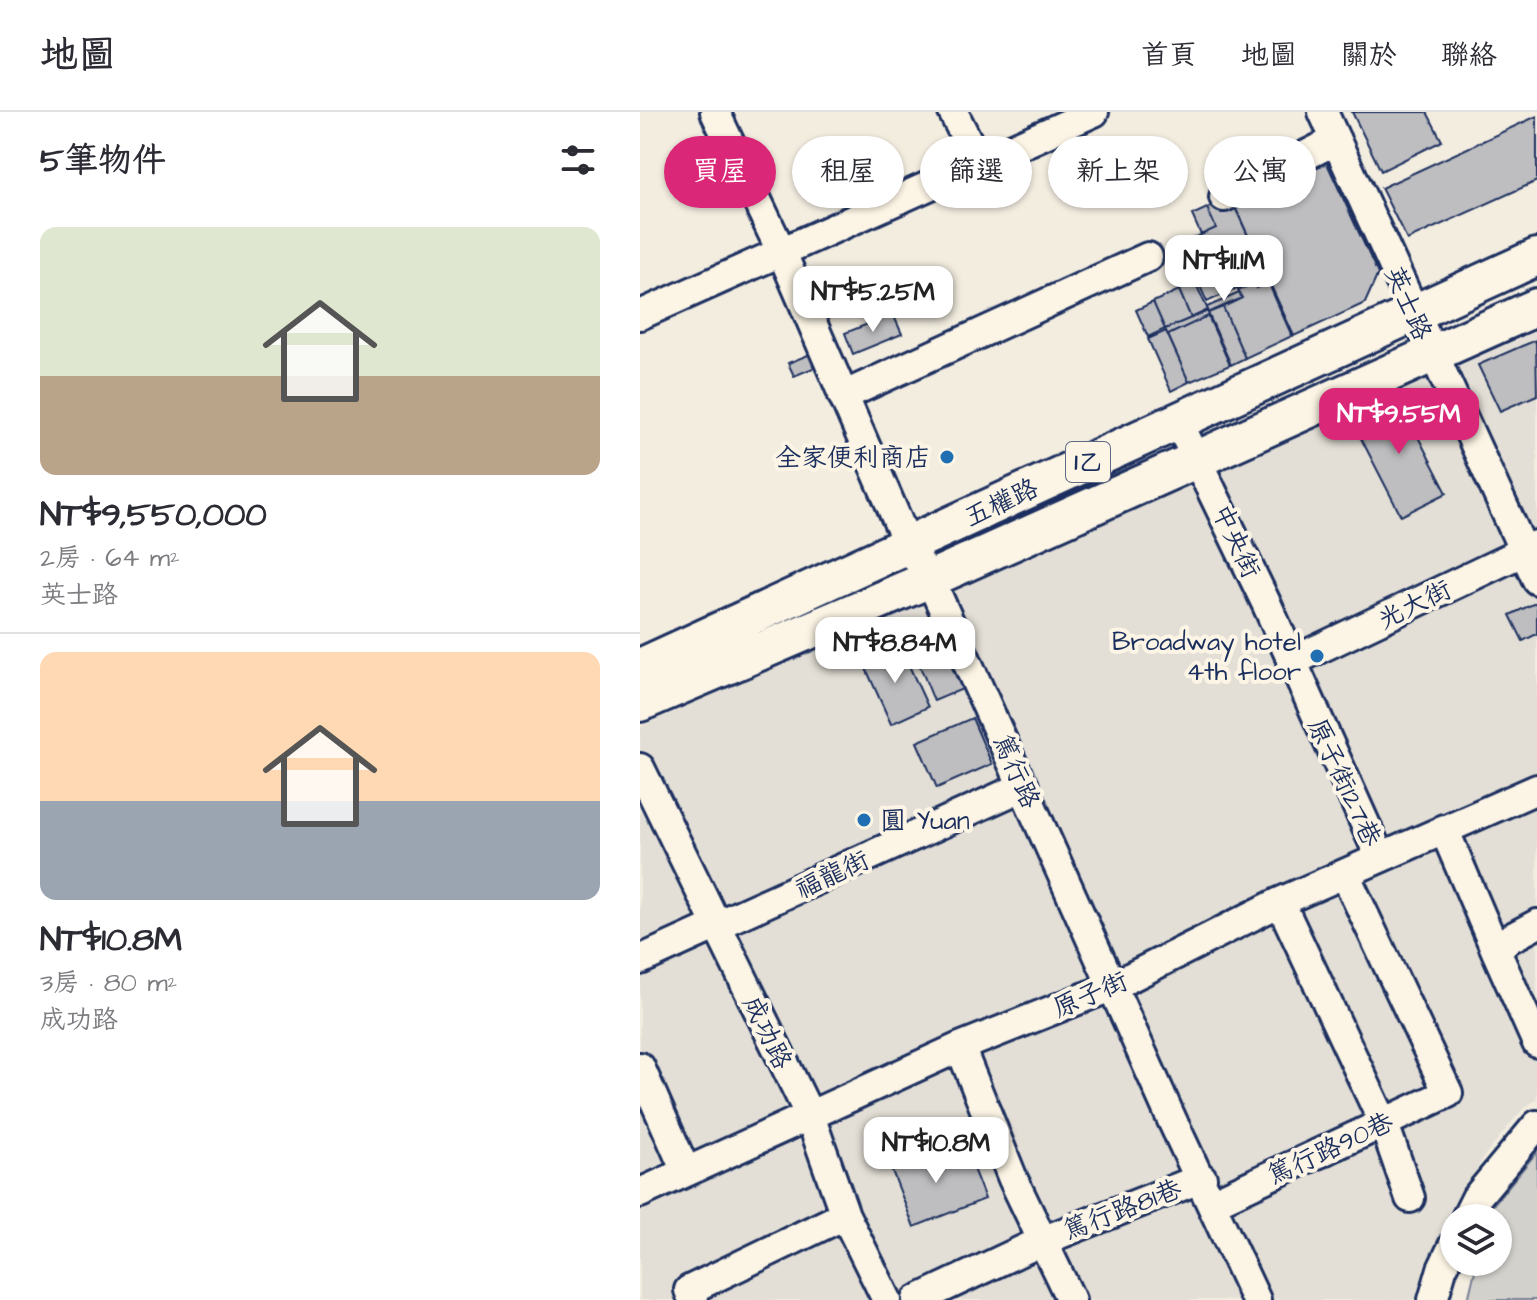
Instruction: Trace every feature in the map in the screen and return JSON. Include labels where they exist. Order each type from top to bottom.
[{"type":"main road","name":"五權路","points":[[640,667],[1537,257]]},
{"type":"main road","name":"五權路","points":[[640,703],[930,579],[1537,307]]},
{"type":"street","name":"篤行路","points":[[715,112],[782,253],[908,545],[930,579],[1256,1300]]},
{"type":"street","points":[[953,112],[965,136]]},
{"type":"street","points":[[1032,140],[1094,112]]},
{"type":"street","name":"英士路","points":[[1323,112],[1432,353],[1530,548],[1537,580]]},
{"type":"street","points":[[1316,150],[1336,140]]},
{"type":"street","points":[[640,315],[920,191]]},
{"type":"street","points":[[843,396],[1148,257]]},
{"type":"street","name":"中央街","points":[[1178,421],[1198,458],[1291,662]]},
{"type":"street","name":"光大街","points":[[1291,662],[1530,548]]},
{"type":"street","name":"原子街127巷","points":[[1291,662],[1380,857]]},
{"type":"street","name":"成功路","points":[[640,768],[810,1116],[845,1215],[887,1300]]},
{"type":"street","name":"福龍街","points":[[640,960],[1024,786]]},
{"type":"street","name":"原子街","points":[[640,1193],[960,1047],[1113,986],[1280,902],[1537,789]]},
{"type":"street","points":[[1444,829],[1537,1043]]},
{"type":"street","name":"篤行路90巷","points":[[1207,1191],[1384,1124],[1448,1093],[1345,874]]},
{"type":"street","points":[[1280,902],[1384,1124],[1410,1198]]},
{"type":"street","points":[[1496,951],[1507,940],[1537,924]]},
{"type":"street","points":[[960,1047],[1013,1179],[1071,1300]]},
{"type":"street","points":[[640,1067],[686,1172]]},
{"type":"street","points":[[1473,1204],[1529,1131],[1537,1125]]},
{"type":"street","name":"篤行路81巷","points":[[917,1300],[1042,1241],[1207,1191]]},
{"type":"street","points":[[691,1295],[845,1215]]},
{"type":"street","points":[[1433,1300],[1440,1276]]},
{"type":"shaded area","points":[[1537,331],[1537,1099],[1522,1110],[1485,1155],[1458,1204],[1440,1204],[1440,1236],[1425,1263],[1415,1300],[640,1300],[640,727]]},
{"type":"shaded area","points":[[1537,1152],[1537,1300],[1468,1300],[1474,1276],[1512,1276],[1512,1204],[1494,1204]]},
{"type":"building","points":[[1352,112],[1427,112],[1442,141],[1381,171]]},
{"type":"building","points":[[1537,116],[1537,181],[1407,240],[1381,188]]},
{"type":"building","points":[[1325,159],[1378,274],[1365,303],[1294,336],[1235,208],[1316,208],[1316,163]]},
{"type":"building","points":[[1207,208],[1236,208],[1266,275],[1207,302],[1181,244],[1216,228]]},
{"type":"building","points":[[1207,208],[1216,228],[1201,235],[1192,215]]},
{"type":"building","points":[[1195,282],[1208,310],[1191,318],[1179,290]]},
{"type":"building","points":[[1268,282],[1292,336],[1245,358],[1223,307],[1242,298],[1238,290],[1255,283],[1257,288]]},
{"type":"building","points":[[1179,290],[1191,318],[1165,329],[1153,302]]},
{"type":"building","points":[[1239,293],[1242,298],[1208,313],[1207,307]]},
{"type":"building","points":[[1153,302],[1165,329],[1148,337],[1136,310]]},
{"type":"building","points":[[1223,307],[1245,358],[1231,365],[1208,313]]},
{"type":"building","points":[[1208,311],[1231,365],[1208,316],[1168,335],[1165,329]]},
{"type":"building","points":[[893,314],[902,334],[853,354],[845,333]]},
{"type":"building","points":[[1208,316],[1230,365],[1189,382],[1168,335]]},
{"type":"building","points":[[1166,331],[1189,382],[1171,391],[1148,339]]},
{"type":"building","points":[[1536,340],[1537,395],[1500,411],[1478,365]]},
{"type":"building","points":[[818,351],[823,364],[794,376],[788,363]]},
{"type":"building","points":[[1397,396],[1447,493],[1401,516],[1351,419]]},
{"type":"building","points":[[1537,602],[1537,634],[1523,641],[1510,615]]},
{"type":"building","points":[[946,624],[972,685],[934,701],[909,639]]},
{"type":"building","points":[[900,646],[928,707],[891,724],[863,662]]},
{"type":"building","points":[[972,718],[992,764],[937,788],[917,742]]},
{"type":"building","points":[[931,1147],[937,1162],[966,1151],[985,1199],[914,1227],[889,1163]]},
{"type":"place","name":"全家便利商店","points":[[947,457]]},
{"type":"place","name":"Broadway hotel 4th floor","points":[[1317,656]]},
{"type":"place","name":"圓 Yuan","points":[[864,820]]}]
